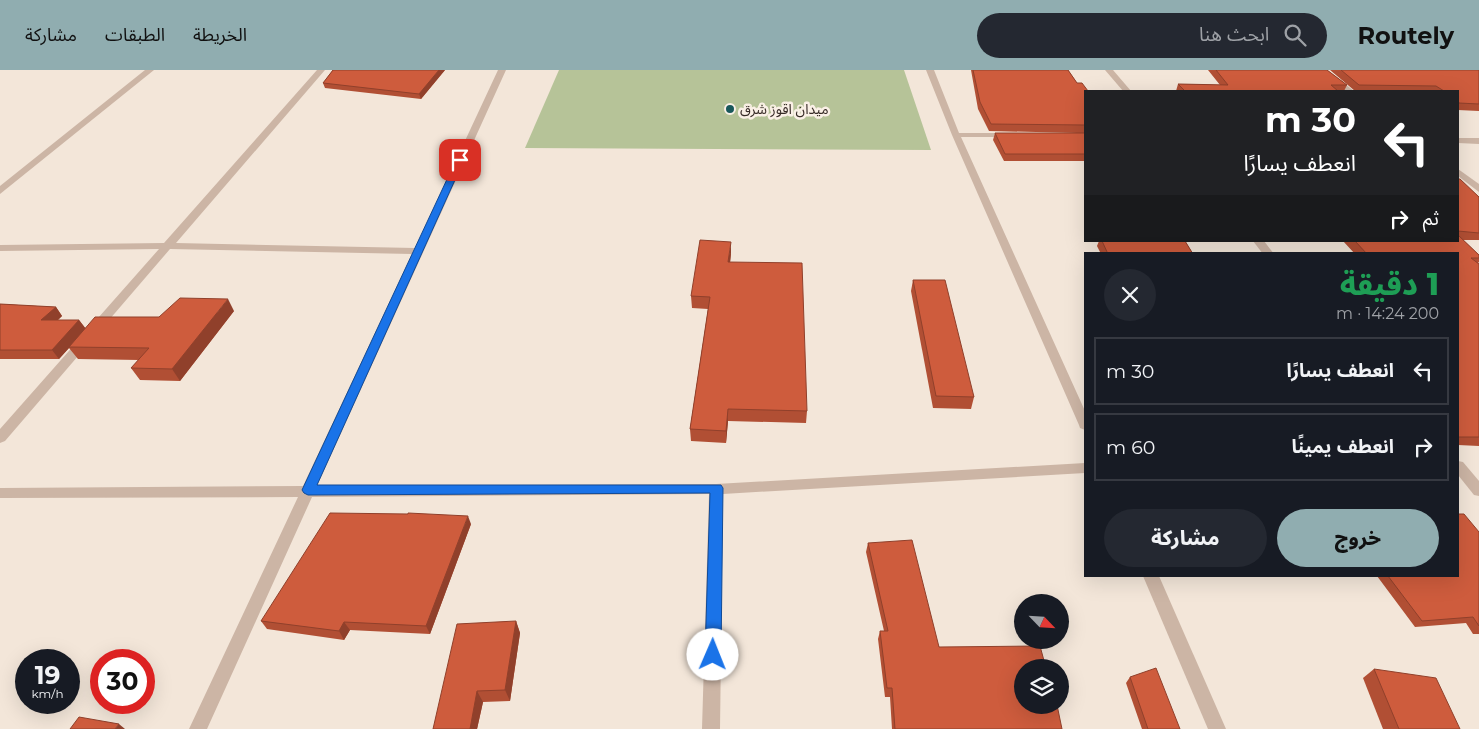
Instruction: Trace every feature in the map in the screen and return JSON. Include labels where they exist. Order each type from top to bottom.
[{"type":"street","points":[[0,191],[150,70]]},
{"type":"street","points":[[0,438],[321,70]]},
{"type":"street","points":[[198,729],[502,70]]},
{"type":"street","points":[[930,70],[956,135],[1084,424]]},
{"type":"street","points":[[1109,70],[1126,90]]},
{"type":"street","points":[[1322,70],[1349,90]]},
{"type":"street","points":[[956,135],[1016,136]]},
{"type":"street","points":[[1459,141],[1479,141]]},
{"type":"street","points":[[1459,173],[1479,188]]},
{"type":"street","points":[[1259,242],[1267,252]]},
{"type":"street","points":[[0,248],[168,246],[418,251]]},
{"type":"street","points":[[1459,467],[1479,491]]},
{"type":"street","points":[[0,493],[716,488],[1084,468]]},
{"type":"street","points":[[712,729],[716,488]]},
{"type":"street","points":[[1151,577],[1217,729]]},
{"type":"green space","name":"ميدان اقوز شرق","points":[[559,70],[904,70],[931,150],[525,148]]},
{"type":"building","points":[[333,70],[439,70],[419,94],[323,83]]},
{"type":"building","points":[[973,70],[1068,70],[1077,83],[1082,83],[1087,90],[1084,90],[1084,125],[991,124],[980,102]]},
{"type":"building","points":[[1216,70],[1327,70],[1347,85],[1331,85],[1337,90],[1184,90],[1178,84],[1228,85]]},
{"type":"building","points":[[1341,70],[1479,70],[1479,104],[1459,103],[1459,90],[1442,90],[1436,86],[1359,85]]},
{"type":"building","points":[[995,133],[1084,133],[1084,154],[1005,154]]},
{"type":"building","points":[[1459,179],[1479,197],[1479,233],[1459,231]]},
{"type":"building","points":[[1459,236],[1479,255],[1479,258],[1471,258],[1479,264],[1479,437],[1459,437],[1459,252],[1365,252],[1356,242],[1459,242]]},
{"type":"building","points":[[700,240],[731,242],[728,262],[802,263],[807,411],[728,409],[726,431],[690,429],[710,297],[691,296]]},
{"type":"building","points":[[1102,242],[1186,242],[1192,252],[1107,252]]},
{"type":"building","points":[[913,280],[945,280],[974,397],[936,396]]},
{"type":"building","points":[[180,298],[228,299],[172,369],[131,368],[149,348],[69,347],[95,317],[159,317]]},
{"type":"building","points":[[0,304],[56,307],[41,320],[79,320],[52,350],[0,350]]},
{"type":"building","points":[[330,513],[408,513],[468,516],[426,626],[344,622],[339,631],[261,621]]},
{"type":"building","points":[[1459,514],[1464,514],[1479,532],[1479,626],[1473,617],[1422,621],[1389,577],[1459,577]]},
{"type":"building","points":[[912,540],[939,647],[1014,646],[1014,649],[1041,649],[1044,659],[1014,659],[1014,714],[1059,714],[1062,729],[895,729],[892,688],[887,688],[880,631],[888,631],[868,543]]},
{"type":"building","points":[[516,621],[505,690],[477,691],[470,729],[433,729],[457,624]]},
{"type":"building","points":[[1156,668],[1180,729],[1148,729],[1130,677]]},
{"type":"building","points":[[1374,669],[1436,678],[1460,729],[1399,729]]},
{"type":"building","points":[[79,717],[119,724],[115,729],[70,729]]},
{"type":"place","name":"ميدان اقوز شرق","points":[[730,109]]},
{"type":"route","points":[[460,160],[308,490],[716,488],[713,655]]}]
